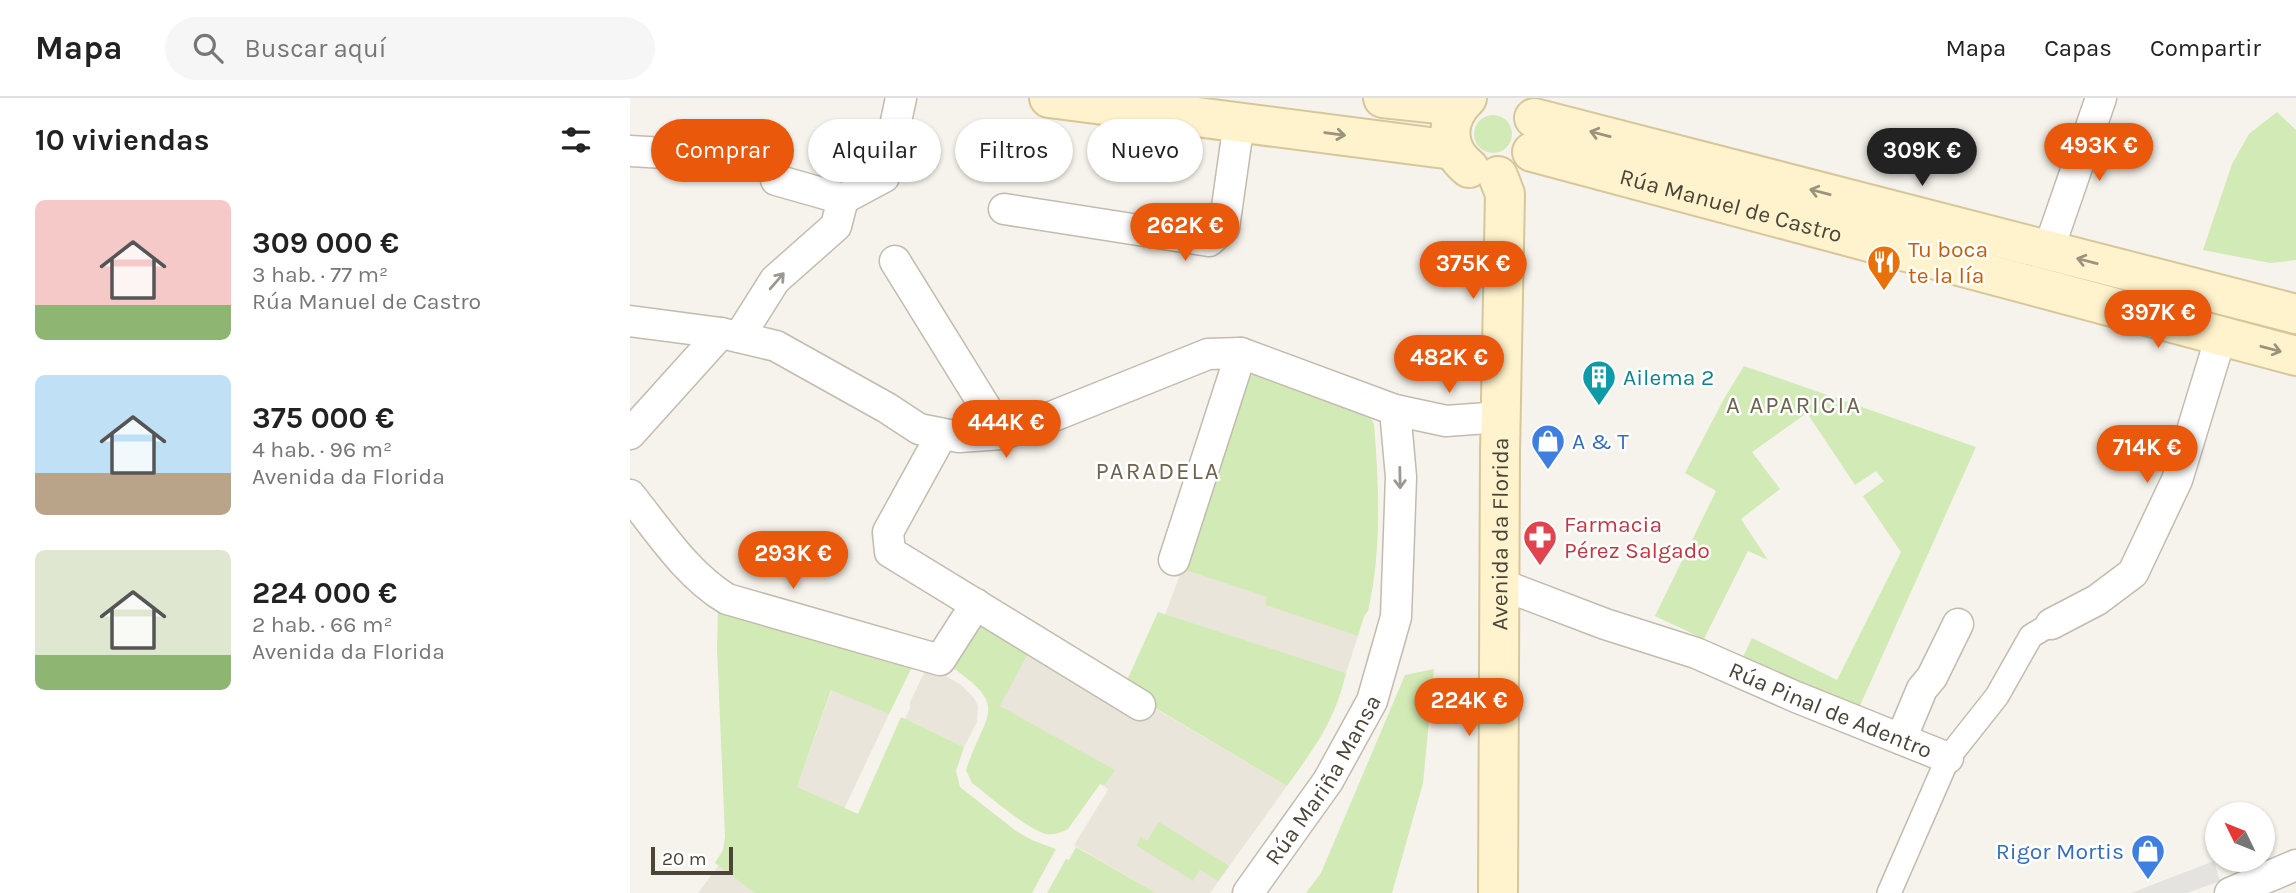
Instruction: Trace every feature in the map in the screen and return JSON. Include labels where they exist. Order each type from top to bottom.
[{"type":"main road","points":[[1048,98],[1453,150]]},
{"type":"main road","points":[[1383,98],[1463,102],[1450,128],[1453,150],[1461,162],[1484,175],[1498,176],[1512,172],[1524,163],[1528,123]]},
{"type":"main road","name":"Rúa Manuel de Castro","points":[[1528,123],[2296,314]]},
{"type":"main road","name":"Rúa Manuel de Castro","points":[[1528,123],[2221,336],[2296,356]]},
{"type":"main road","name":"Avenida da Florida","points":[[1498,176],[1505,194],[1498,893]]},
{"type":"street","points":[[783,182],[843,199],[884,177],[901,98]]},
{"type":"street","points":[[2048,251],[2101,98]]},
{"type":"street","points":[[1004,209],[1209,241],[1224,228],[1239,121]]},
{"type":"street","points":[[630,151],[651,152]]},
{"type":"street","points":[[630,434],[730,335],[775,280],[836,226],[843,199]]},
{"type":"street","points":[[895,261],[1002,435]]},
{"type":"street","points":[[630,321],[730,335],[776,346],[919,429],[959,437],[1002,435],[1208,354],[1241,353],[1395,410],[1446,421],[1501,417]]},
{"type":"street","name":"Rúa Pinal de Adentro","points":[[1500,584],[1605,624],[1696,653],[1796,697],[1948,758],[1997,696],[2031,636],[2097,600],[2133,573],[2177,480],[2221,336]]},
{"type":"street","points":[[1174,560],[1241,353]]},
{"type":"street","name":"Rúa Mariña Mansa","points":[[1248,893],[1328,781],[1372,701],[1396,617],[1401,477],[1395,410]]},
{"type":"street","points":[[942,433],[888,532],[890,552],[1140,705]]},
{"type":"street","points":[[633,507],[710,589],[727,599],[940,660],[976,604]]},
{"type":"street","points":[[1901,739],[1923,689],[1932,677],[1958,624]]},
{"type":"street","points":[[1889,893],[1948,758]]},
{"type":"street","points":[[2230,893],[2296,865]]},
{"type":"shaded area","points":[[1182,569],[1268,597],[1265,605],[1358,636],[1346,673],[1165,615]]},
{"type":"shaded area","points":[[1031,648],[1147,704],[1287,786],[1210,893],[1156,893],[1074,845],[1108,790],[1104,786],[1114,770],[999,706]]},
{"type":"shaded area","points":[[928,665],[961,685],[978,706],[977,722],[964,747],[905,719]]},
{"type":"shaded area","points":[[832,689],[889,714],[844,809],[797,787]]},
{"type":"shaded area","points":[[2205,864],[2205,872],[2217,872],[2220,881],[2187,893],[2131,893]]},
{"type":"shaded area","points":[[719,865],[755,893],[698,893]]},
{"type":"green space","points":[[2277,112],[2296,130],[2296,260],[2270,263],[2203,250],[2232,164],[2249,134]]},
{"type":"green space","points":[[1493,115],[1507,120],[1512,134],[1507,148],[1493,153],[1479,148],[1474,134],[1479,120]]},
{"type":"green space","points":[[1744,366],[1976,447],[1858,710],[1743,657],[1752,638],[1837,680],[1901,552],[1863,496],[1884,481],[1876,471],[1855,485],[1807,413],[1752,452],[1780,489],[1741,519],[1768,560],[1748,551],[1704,639],[1655,616],[1716,491],[1685,473]]},
{"type":"green space","points":[[1249,372],[1369,415],[1374,424],[1378,494],[1376,565],[1368,611],[1358,636],[1265,605],[1267,597],[1182,569]]},
{"type":"green space","points":[[718,605],[916,659],[889,714],[831,690],[797,787],[858,814],[901,717],[964,747],[956,771],[960,787],[1016,831],[1056,849],[1032,893],[755,893],[715,863],[723,850],[725,837],[717,648]]},
{"type":"green space","points":[[1158,612],[1346,673],[1330,720],[1287,786],[1123,689]]},
{"type":"green space","points":[[978,617],[1031,648],[1000,706],[1115,770],[1104,786],[1100,784],[1068,829],[1063,832],[1046,834],[1029,826],[972,783],[966,770],[988,710],[980,690],[946,663]]},
{"type":"green space","points":[[1434,669],[1423,783],[1392,893],[1306,893],[1321,873],[1405,675]]},
{"type":"green space","points":[[1159,822],[1229,866],[1218,881],[1200,870],[1193,881],[1136,845],[1141,837],[1147,841]]},
{"type":"green space","points":[[1076,847],[1156,893],[1047,893]]},
{"type":"place","name":"Tu boca te la lía","points":[[1884,292]]},
{"type":"place","name":"Ailema 2","points":[[1599,407]]},
{"type":"place","name":"A & T","points":[[1548,471]]},
{"type":"place","name":"Farmacia Pérez Salgado","points":[[1540,567]]},
{"type":"place","name":"Rigor Mortis","points":[[2148,881]]},
{"type":"district","name":"A APARICIA","points":[[1794,405]]},
{"type":"district","name":"PARADELA","points":[[1158,471]]}]
